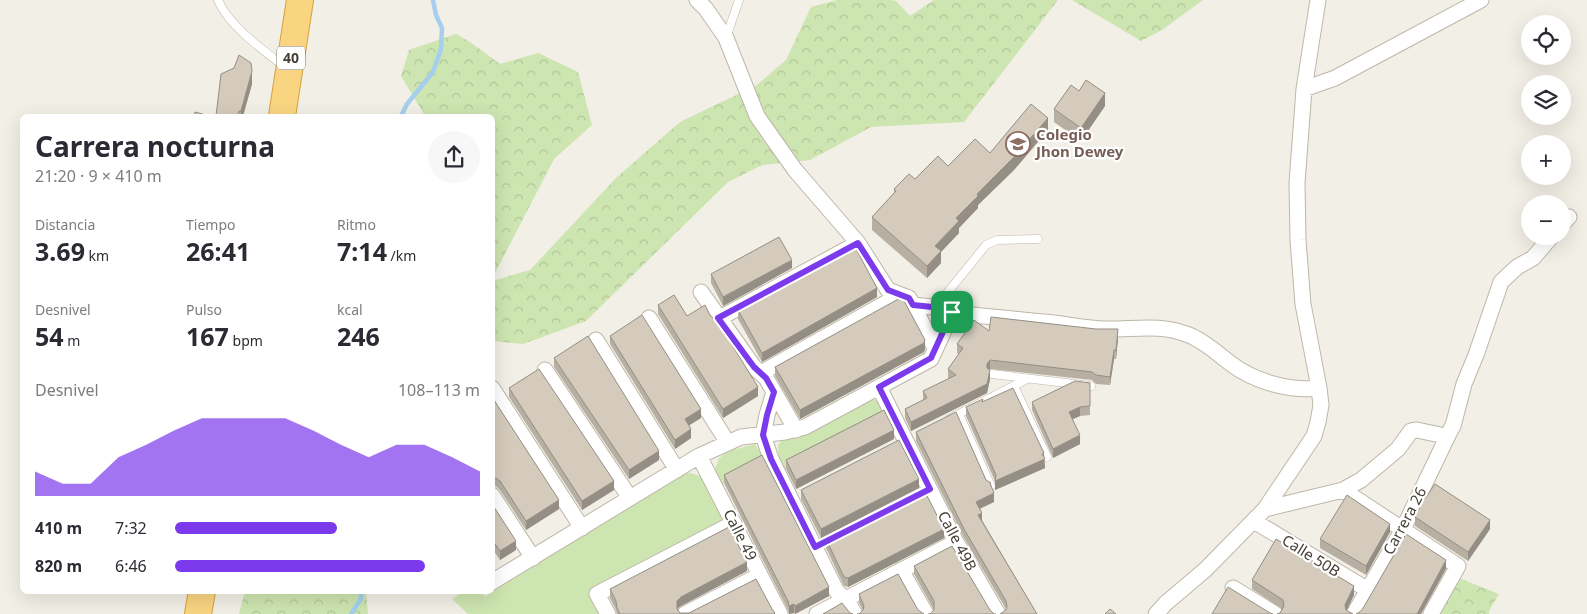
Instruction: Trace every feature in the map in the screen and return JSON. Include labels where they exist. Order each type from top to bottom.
[{"type":"highway","name":"40","points":[[282,114],[300,0]]},
{"type":"highway","points":[[198,614],[201,594]]},
{"type":"street","points":[[697,0],[706,9],[726,38],[757,116],[795,170],[858,243],[888,290],[909,298],[935,348]]},
{"type":"street","points":[[1156,614],[1166,603],[1205,570],[1260,515],[1314,436],[1318,422],[1321,406],[1319,388],[1303,304],[1298,240],[1297,183],[1304,89],[1318,0]]},
{"type":"street","points":[[1304,89],[1335,78],[1481,0]]},
{"type":"street","points":[[718,318],[858,243]]},
{"type":"street","name":"Carrera 26","points":[[1354,614],[1403,530],[1453,426],[1464,384],[1501,282],[1517,267],[1533,258],[1544,245]]},
{"type":"street","points":[[701,292],[754,367],[766,378],[796,430]]},
{"type":"street","points":[[760,373],[900,295]]},
{"type":"street","points":[[913,305],[942,308],[952,312],[1104,329],[1140,327],[1176,330],[1204,343],[1232,364],[1268,382],[1290,388],[1309,390],[1319,388]]},
{"type":"street","points":[[495,580],[699,456],[741,437],[796,430],[805,427],[931,358],[952,312]]},
{"type":"street","points":[[649,318],[728,443]]},
{"type":"street","points":[[596,340],[677,470]]},
{"type":"street","points":[[546,370],[630,498]]},
{"type":"street","name":"Calle 49B","points":[[879,387],[906,440],[925,491],[998,614]]},
{"type":"street","points":[[774,392],[763,435],[771,459],[795,495],[819,545],[837,592],[846,599],[855,614]]},
{"type":"street","points":[[495,393],[582,528]]},
{"type":"street","points":[[1260,515],[1343,490],[1361,480],[1382,464],[1398,449],[1411,432],[1417,430],[1445,436],[1453,426]]},
{"type":"street","name":"Calle 49","points":[[699,456],[780,614]]},
{"type":"street","points":[[1343,490],[1458,566],[1431,614]]},
{"type":"street","points":[[495,500],[533,558]]},
{"type":"street","name":"Calle 50B","points":[[1260,515],[1368,590]]},
{"type":"street","points":[[608,614],[597,594],[734,524]]},
{"type":"street","points":[[817,614],[956,542]]},
{"type":"street","points":[[901,570],[926,614]]},
{"type":"street","points":[[685,614],[760,576]]},
{"type":"street","points":[[1233,588],[1274,614]]},
{"type":"lane","points":[[218,0],[235,24],[256,45],[289,69]]},
{"type":"lane","points":[[726,38],[739,0]]},
{"type":"lane","points":[[935,308],[986,245],[997,240],[1038,239]]},
{"type":"lane","points":[[992,374],[1027,380],[1091,386]]},
{"type":"lane","points":[[941,423],[1027,380]]},
{"type":"lane","points":[[1014,386],[1047,457]]},
{"type":"lane","points":[[959,414],[991,486]]},
{"type":"green space","points":[[837,0],[891,0],[896,1],[910,16],[934,0],[1058,0],[964,122],[871,127],[810,160],[762,165],[728,182],[586,321],[523,344],[495,341],[495,280],[530,270],[617,177],[680,122],[757,85],[786,60],[811,7]]},
{"type":"green space","points":[[1072,0],[1203,0],[1162,30],[1141,41]]},
{"type":"green space","points":[[456,34],[500,64],[538,53],[578,72],[592,125],[554,159],[495,273],[495,114],[424,114],[401,76],[409,50]]},
{"type":"green space","points":[[871,399],[878,401],[887,415],[884,419],[782,469],[779,462],[778,445],[784,438],[806,435]]},
{"type":"green space","points":[[755,444],[763,457],[762,464],[723,484],[718,481],[714,472],[719,458],[729,451]]},
{"type":"green space","points":[[687,472],[704,477],[725,522],[590,591],[602,614],[468,614],[452,599],[460,594],[483,594],[485,596],[495,594],[495,590]]},
{"type":"green space","points":[[1459,578],[1499,594],[1489,614],[1440,614]]},
{"type":"green space","points":[[244,594],[366,594],[368,614],[239,614]]},
{"type":"building","points":[[239,55],[251,63],[252,71],[241,111],[239,111],[238,114],[216,114],[221,74],[234,68]]},
{"type":"building","points":[[1086,80],[1105,93],[1081,128],[1054,109],[1071,85],[1079,91]]},
{"type":"building","points":[[1031,104],[1048,118],[956,218],[959,221],[935,246],[941,251],[927,266],[872,217],[896,191],[894,189],[909,174],[915,179],[938,156],[948,166],[975,139],[990,153]]},
{"type":"building","points":[[779,237],[792,260],[723,297],[711,274]]},
{"type":"building","points":[[855,247],[877,288],[762,353],[738,310]]},
{"type":"building","points":[[674,295],[687,316],[705,305],[758,387],[723,409],[658,305]]},
{"type":"building","points":[[902,297],[925,340],[924,343],[800,410],[775,367]]},
{"type":"building","points":[[642,315],[701,409],[685,419],[691,429],[675,440],[610,336]]},
{"type":"building","points":[[991,317],[1096,329],[1118,329],[1110,377],[1096,375],[1092,372],[990,360],[987,364],[987,368],[990,370],[987,384],[911,422],[905,409],[927,398],[923,391],[956,375],[948,369],[963,348],[957,344],[974,320],[989,331]]},
{"type":"building","points":[[588,336],[659,451],[629,470],[554,358]]},
{"type":"building","points":[[539,369],[614,481],[582,501],[509,388]]},
{"type":"building","points":[[1075,381],[1090,383],[1090,406],[1080,407],[1069,412],[1080,435],[1053,449],[1032,402]]},
{"type":"building","points":[[1013,388],[1044,453],[1042,454],[1045,459],[995,481],[996,475],[966,407]]},
{"type":"building","points":[[495,402],[559,500],[526,521],[500,481],[496,478]]},
{"type":"building","points":[[884,410],[894,430],[796,480],[786,460]]},
{"type":"building","points":[[956,412],[986,480],[991,483],[994,493],[976,502],[982,513],[978,515],[1037,614],[1000,614],[1006,610],[1006,601],[964,529],[916,432]]},
{"type":"building","points":[[899,440],[919,479],[821,529],[801,490]]},
{"type":"building","points":[[762,455],[829,587],[795,606],[794,604],[789,606],[724,475]]},
{"type":"building","points":[[1435,484],[1490,520],[1468,552],[1415,517]]},
{"type":"building","points":[[924,490],[944,529],[848,578],[844,577],[826,539]]},
{"type":"building","points":[[1347,495],[1390,524],[1366,566],[1320,539]]},
{"type":"building","points":[[495,509],[516,541],[500,551],[495,544]]},
{"type":"building","points":[[729,527],[747,562],[681,597],[677,601],[677,609],[680,613],[689,613],[756,579],[774,614],[620,614],[610,589]]},
{"type":"building","points":[[1406,534],[1446,560],[1417,614],[1356,614],[1362,610]]},
{"type":"building","points":[[1276,539],[1354,586],[1345,605],[1346,610],[1353,614],[1277,614],[1280,613],[1284,606],[1283,600],[1252,580]]},
{"type":"building","points":[[952,546],[994,614],[930,614],[934,610],[934,601],[914,566]]},
{"type":"building","points":[[898,574],[918,610],[924,614],[859,614],[864,606],[859,594]]},
{"type":"building","points":[[1228,587],[1270,613],[1273,614],[1212,614]]},
{"type":"building","points":[[842,603],[853,614],[823,614]]},
{"type":"building","points":[[1110,609],[1116,614],[1105,614]]},
{"type":"waterway","points":[[402,114],[407,104],[433,72],[441,49],[442,28],[436,15],[433,0]]},
{"type":"waterway","points":[[351,614],[361,599],[361,594]]},
{"type":"place","name":"Colegio Jhon Dewey","points":[[1018,144]]},
{"type":"route","points":[[858,243],[888,290],[909,298],[913,305],[942,308],[952,312],[931,358],[879,387],[930,489],[815,547],[771,459],[763,435],[774,392],[766,378],[754,367],[718,318],[858,243]]}]
